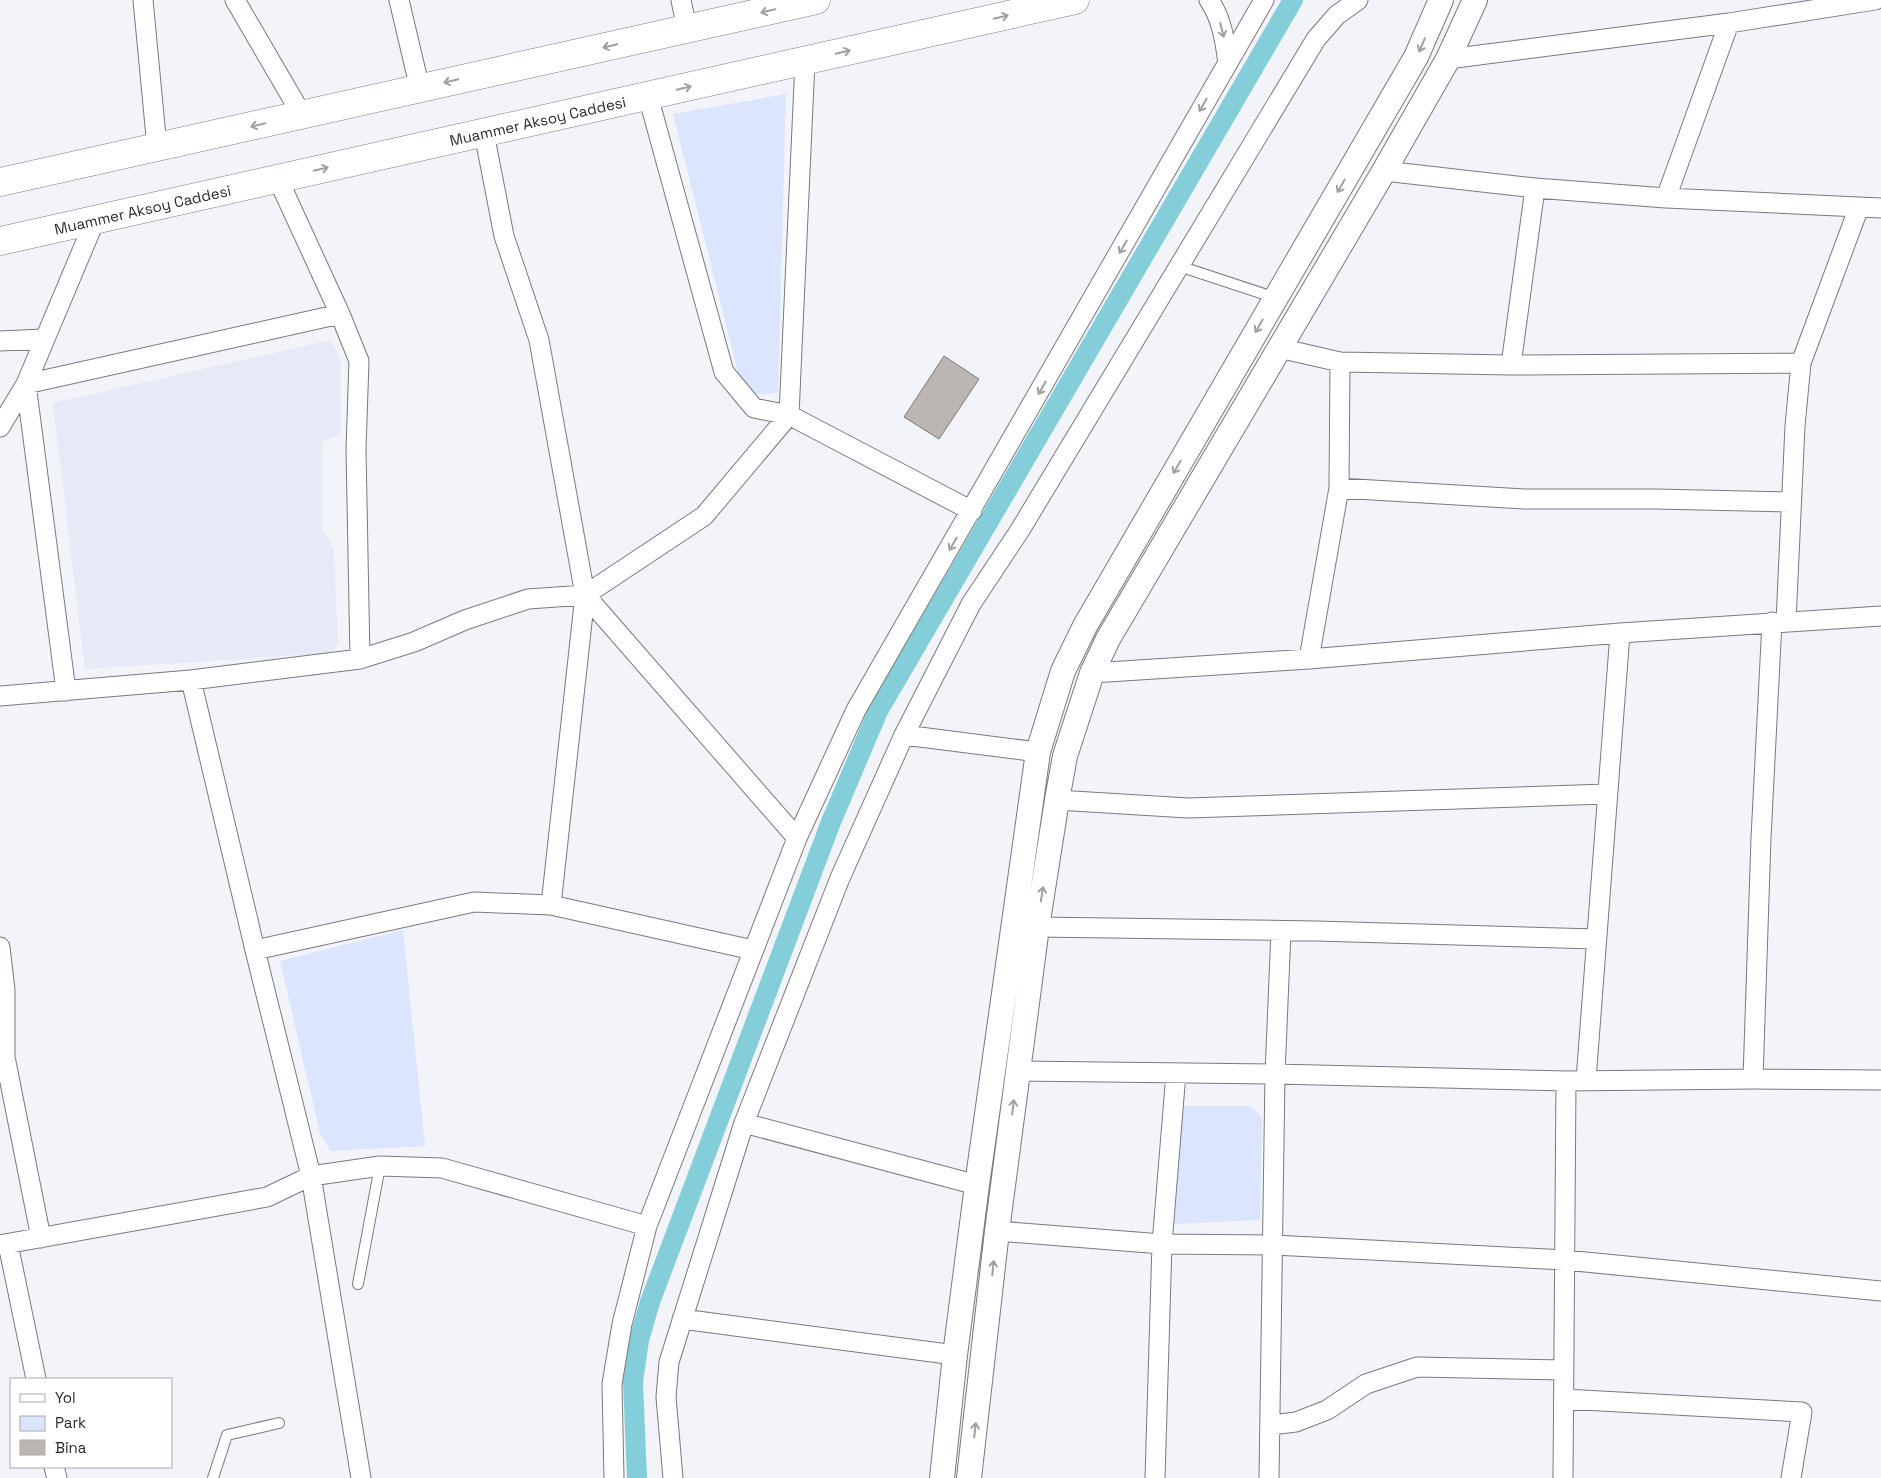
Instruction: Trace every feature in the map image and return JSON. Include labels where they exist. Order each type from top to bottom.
[{"type":"main road","name":"Muammer Aksoy Caddesi","points":[[0,241],[1075,0]]},
{"type":"main road","points":[[0,182],[809,1]]},
{"type":"street","points":[[142,0],[158,147]]},
{"type":"street","points":[[235,0],[302,115]]},
{"type":"street","points":[[399,0],[420,88]]},
{"type":"street","points":[[681,0],[687,29]]},
{"type":"street","points":[[1209,0],[1219,19],[1228,63]]},
{"type":"street","points":[[614,1478],[612,1384],[622,1324],[647,1226],[797,838],[856,710],[1264,0]]},
{"type":"street","points":[[673,1478],[666,1396],[669,1362],[682,1319],[744,1123],[840,878],[904,735],[971,604],[1020,530],[1316,39],[1337,15],[1358,0]]},
{"type":"street","points":[[942,1478],[955,1355],[977,1185],[1038,752],[1063,671],[1085,626],[1416,57],[1441,0]]},
{"type":"street","points":[[969,1478],[997,1231],[1037,927],[1065,756],[1092,673],[1108,639],[1448,59],[1474,0]]},
{"type":"street","points":[[1448,59],[1729,23],[1875,0]]},
{"type":"street","points":[[1666,198],[1729,23]]},
{"type":"street","points":[[0,696],[191,680],[360,658],[414,642],[465,620],[528,598],[585,595],[704,516],[789,415],[805,60]]},
{"type":"street","points":[[648,96],[724,372],[754,408],[789,415],[972,511]]},
{"type":"street","points":[[484,133],[504,236],[539,340],[585,595],[550,905]]},
{"type":"street","points":[[1384,171],[1535,188],[1666,198],[1881,208]]},
{"type":"street","points":[[278,179],[340,314],[359,361],[356,450],[360,658]]},
{"type":"street","points":[[1511,365],[1535,188]]},
{"type":"street","points":[[1753,1079],[1761,838],[1791,502],[1795,426],[1801,364],[1859,206]]},
{"type":"street","points":[[0,427],[26,384],[43,339],[95,220]]},
{"type":"street","points":[[26,384],[340,314]]},
{"type":"street","points":[[0,341],[43,339]]},
{"type":"street","points":[[1279,348],[1340,362],[1511,365],[1801,364]]},
{"type":"street","points":[[1309,659],[1340,488],[1340,362]]},
{"type":"street","points":[[26,384],[66,691]]},
{"type":"street","points":[[1340,488],[1524,499],[1791,502]]},
{"type":"street","points":[[585,595],[797,838]]},
{"type":"street","points":[[1092,673],[1309,659],[1620,632],[1881,616]]},
{"type":"street","points":[[1586,1080],[1606,794],[1620,632]]},
{"type":"street","points":[[191,680],[311,1176],[361,1478]]},
{"type":"street","points":[[904,735],[1038,752]]},
{"type":"street","points":[[1058,800],[1188,808],[1606,794]]},
{"type":"street","points":[[255,950],[474,902],[550,905],[753,950]]},
{"type":"street","points":[[1037,927],[1596,938]]},
{"type":"street","points":[[1269,1478],[1274,1245],[1275,1074],[1281,931]]},
{"type":"street","points":[[0,948],[5,1057],[41,1238]]},
{"type":"street","points":[[1018,1071],[1275,1074],[1566,1082],[1586,1080],[1881,1080]]},
{"type":"street","points":[[1155,1478],[1162,1244],[1176,1073]]},
{"type":"street","points":[[1563,1478],[1566,1082]]},
{"type":"street","points":[[744,1123],[977,1185]]},
{"type":"street","points":[[36,1378],[4,1245],[267,1197],[311,1176],[380,1166],[442,1168],[647,1226]]},
{"type":"street","points":[[997,1231],[1162,1244],[1274,1245],[1564,1260],[1881,1290]]},
{"type":"street","points":[[682,1319],[955,1355]]},
{"type":"street","points":[[1270,1426],[1296,1422],[1327,1410],[1366,1384],[1417,1367],[1564,1370]]},
{"type":"street","points":[[1564,1400],[1802,1412],[1791,1478]]},
{"type":"lane","points":[[1179,266],[1276,298]]},
{"type":"lane","points":[[358,1284],[380,1166]]},
{"type":"lane","points":[[213,1478],[227,1435],[279,1423]]},
{"type":"shaded area","points":[[331,340],[341,360],[341,435],[323,441],[322,528],[334,550],[338,644],[331,653],[85,669],[53,403]]},
{"type":"green space","points":[[786,94],[778,392],[757,394],[740,380],[673,114]]},
{"type":"green space","points":[[403,930],[425,1146],[331,1151],[320,1134],[280,961]]},
{"type":"green space","points":[[1183,1106],[1250,1106],[1262,1117],[1260,1220],[1174,1224]]},
{"type":"building","points":[[944,356],[979,379],[939,439],[904,417]]},
{"type":"waterway","points":[[637,1478],[633,1382],[639,1340],[650,1302],[831,822],[878,711],[1293,0]]}]
